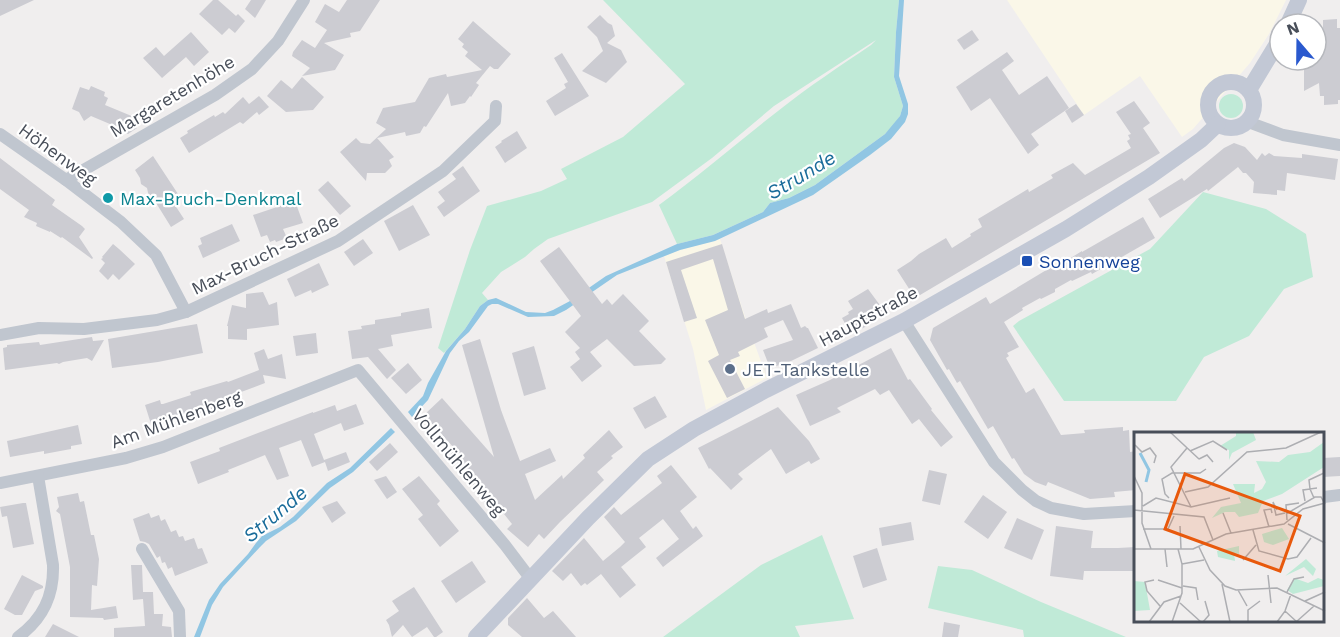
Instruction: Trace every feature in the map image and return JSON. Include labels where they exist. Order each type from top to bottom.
[{"type":"main road","points":[[1249,90],[1268,59]]},
{"type":"main road","points":[[1232,82],[1249,90],[1255,106],[1248,122],[1232,129],[1218,124],[1212,118],[1209,99],[1215,89],[1222,84],[1232,82]]},
{"type":"main road","name":"Hauptstraße","points":[[476,637],[530,578],[648,459],[694,429],[904,321],[1066,229],[1149,177],[1201,140],[1218,124]]},
{"type":"street","name":"Margaretenhöhe","points":[[66,180],[215,95],[252,69],[279,41],[304,0]]},
{"type":"street","name":"Max-Bruch-Straße","points":[[0,334],[39,328],[84,329],[157,320],[186,312],[338,241],[443,171],[495,121],[496,105]]},
{"type":"street","points":[[1248,122],[1283,135],[1340,145]]},
{"type":"street","name":"Höhenweg","points":[[0,134],[121,222],[156,255],[186,312]]},
{"type":"street","points":[[904,321],[994,462],[1035,501],[1051,508],[1084,514],[1134,511]]},
{"type":"street","name":"Vollmühlenweg","points":[[358,370],[530,578]]},
{"type":"street","name":"Am Mühlenberg","points":[[0,483],[126,458],[163,447],[358,370]]},
{"type":"street","points":[[18,637],[29,629],[41,613],[50,596],[54,580],[38,476]]},
{"type":"street","points":[[1325,497],[1340,495]]},
{"type":"street","points":[[142,549],[179,611],[180,637]]},
{"type":"shaded area","points":[[1007,0],[1286,0],[1280,12],[1268,12],[1268,36],[1250,63],[1193,129],[1182,137],[1140,76],[1084,115]]},
{"type":"shaded area","points":[[720,239],[767,378],[706,410],[693,349],[664,256]]},
{"type":"green space","points":[[603,0],[899,0],[894,77],[903,106],[900,116],[885,134],[815,185],[789,198],[770,203],[763,212],[713,235],[677,244],[659,205],[789,102],[876,40],[774,106],[712,158],[652,202],[548,239],[501,272],[482,293],[488,300],[480,306],[465,329],[444,353],[438,348],[487,206],[541,191],[567,179],[561,169],[623,137],[685,84]]},
{"type":"green space","points":[[1231,94],[1239,98],[1243,106],[1239,114],[1231,118],[1223,114],[1219,106],[1223,98]]},
{"type":"green space","points":[[1203,192],[1266,209],[1306,234],[1313,277],[1284,289],[1249,336],[1204,357],[1176,401],[1064,401],[1013,326],[1150,249]]},
{"type":"green space","points":[[822,535],[854,619],[795,626],[800,637],[663,637],[761,565]]},
{"type":"green space","points":[[938,566],[972,570],[1041,602],[1126,637],[1024,637],[1023,630],[928,608]]},
{"type":"water","points":[[899,0],[904,0],[899,76],[908,104],[908,114],[905,122],[891,139],[813,195],[715,241],[680,250],[617,275],[554,316],[528,317],[498,304],[488,306],[450,353],[428,400],[412,417],[408,412],[423,396],[446,351],[465,329],[480,306],[488,300],[496,298],[526,312],[545,313],[553,310],[606,276],[677,244],[713,235],[763,212],[770,203],[789,198],[815,185],[885,134],[900,116],[903,106],[894,77]]},
{"type":"water","points":[[391,428],[395,432],[353,472],[330,488],[296,521],[260,547],[223,587],[212,605],[200,637],[194,637],[209,600],[262,536],[293,517],[327,483],[350,468]]},
{"type":"building","points":[[0,0],[34,0],[0,16]]},
{"type":"building","points":[[213,0],[218,0],[245,21],[235,33],[229,28],[222,35],[199,14]]},
{"type":"building","points":[[251,0],[266,0],[255,18],[245,9]]},
{"type":"building","points":[[347,0],[380,0],[360,31],[350,33],[351,37],[324,43],[344,55],[335,70],[302,76],[310,68],[292,56],[293,52],[302,40],[315,48],[327,30],[315,22],[325,4],[339,12]]},
{"type":"building","points":[[600,15],[612,25],[615,36],[607,43],[621,50],[627,62],[606,83],[582,71],[603,51],[597,37],[587,27]]},
{"type":"building","points":[[1337,19],[1337,28],[1340,28],[1340,100],[1338,104],[1324,105],[1324,96],[1320,96],[1319,83],[1304,91],[1304,72],[1328,72],[1328,20]]},
{"type":"building","points":[[473,21],[511,54],[498,69],[490,66],[476,83],[479,85],[465,103],[451,106],[448,93],[420,133],[406,136],[405,132],[377,138],[394,157],[389,160],[392,166],[385,173],[367,173],[366,181],[340,152],[356,138],[361,143],[370,144],[386,129],[376,123],[383,108],[415,102],[429,78],[482,70],[465,56],[468,52],[458,39]]},
{"type":"building","points":[[972,30],[979,40],[964,50],[957,40]]},
{"type":"building","points":[[191,32],[209,52],[194,66],[186,57],[162,78],[143,58],[156,47],[164,56]]},
{"type":"building","points":[[1007,52],[1014,61],[1002,70],[1019,95],[1047,76],[1069,108],[1031,134],[1039,145],[1028,154],[990,98],[971,111],[956,87]]},
{"type":"building","points":[[562,53],[589,96],[555,116],[546,101],[566,88],[564,84],[568,82],[554,58]]},
{"type":"building","points":[[302,77],[324,97],[313,110],[286,112],[267,96],[281,80],[292,89]]},
{"type":"building","points":[[91,86],[105,92],[104,96],[108,98],[105,105],[134,117],[137,128],[128,134],[91,116],[84,121],[79,112],[72,109],[80,87],[89,90]]},
{"type":"building","points":[[259,96],[269,107],[259,115],[257,112],[243,124],[240,122],[189,153],[180,138],[188,133],[187,131],[214,115],[215,117],[223,112],[225,114],[243,97],[249,104]]},
{"type":"building","points":[[1134,101],[1150,123],[1143,128],[1160,153],[915,298],[897,270],[919,254],[946,238],[952,248],[982,227],[978,219],[1028,189],[1029,192],[1053,178],[1051,175],[1073,163],[1085,175],[1131,148],[1127,141],[1130,139],[1128,135],[1131,134],[1116,112]]},
{"type":"building","points":[[1076,104],[1084,115],[1072,123],[1065,111]]},
{"type":"building","points":[[517,131],[527,148],[505,163],[495,147]]},
{"type":"building","points":[[1234,143],[1245,147],[1257,160],[1262,153],[1265,156],[1269,153],[1274,156],[1302,158],[1302,154],[1338,159],[1335,180],[1287,173],[1285,191],[1277,190],[1277,195],[1253,193],[1254,182],[1238,167],[1208,191],[1207,189],[1160,218],[1148,199],[1182,178],[1184,181],[1224,148]]},
{"type":"building","points":[[153,156],[178,194],[171,199],[184,219],[171,227],[153,198],[149,197],[147,188],[141,184],[135,170]]},
{"type":"building","points":[[0,158],[55,200],[52,205],[85,229],[79,237],[92,259],[62,237],[36,226],[37,223],[24,217],[29,210],[0,189]]},
{"type":"building","points":[[463,166],[480,191],[444,217],[437,207],[445,201],[438,192],[456,179],[452,174]]},
{"type":"building","points":[[328,181],[351,206],[340,215],[318,190]]},
{"type":"building","points":[[295,201],[303,223],[283,229],[287,238],[276,242],[275,240],[270,242],[267,235],[261,237],[253,215]]},
{"type":"building","points":[[413,205],[430,235],[399,251],[384,221]]},
{"type":"building","points":[[1143,217],[1155,238],[1092,274],[1091,272],[1071,280],[1055,289],[1055,292],[1022,308],[1023,310],[1004,322],[1019,347],[1007,353],[1009,356],[1006,358],[1026,393],[1034,388],[1061,435],[1085,433],[1084,430],[1123,427],[1123,431],[1129,430],[1130,452],[1134,451],[1134,490],[1114,492],[1115,497],[1090,499],[1048,482],[1046,486],[1035,482],[1024,474],[1014,458],[1012,459],[993,426],[988,429],[960,381],[957,383],[949,369],[947,370],[930,340],[933,328],[986,297],[990,304],[1068,257],[1069,259]]},
{"type":"building","points":[[232,224],[240,241],[203,258],[198,246],[202,244],[200,238]]},
{"type":"building","points":[[363,239],[373,253],[354,266],[344,252]]},
{"type":"building","points":[[113,244],[135,264],[119,280],[113,274],[108,280],[99,271],[105,263],[102,257]]},
{"type":"building","points":[[722,244],[745,319],[767,309],[768,313],[791,304],[801,328],[805,326],[808,328],[818,348],[770,368],[763,350],[793,340],[783,320],[764,328],[768,337],[738,352],[740,356],[730,360],[745,389],[727,398],[708,361],[719,355],[705,320],[728,310],[713,259],[681,270],[697,318],[684,322],[666,262]]},
{"type":"building","points":[[559,247],[602,304],[607,299],[612,305],[623,294],[649,321],[639,331],[666,359],[661,364],[634,366],[607,339],[590,352],[602,366],[582,382],[570,367],[580,359],[575,352],[580,348],[565,332],[581,316],[540,261]]},
{"type":"building","points":[[319,263],[329,285],[312,293],[311,290],[295,297],[287,279]]},
{"type":"building","points":[[868,289],[885,312],[870,322],[871,324],[851,334],[842,318],[853,309],[848,301]]},
{"type":"building","points":[[263,292],[269,305],[277,302],[279,325],[247,329],[247,340],[228,339],[227,326],[232,305],[246,308],[246,294]]},
{"type":"building","points":[[429,308],[432,328],[391,335],[393,346],[378,349],[396,370],[387,379],[368,357],[352,359],[348,331],[375,324],[375,320]]},
{"type":"building","points":[[197,324],[203,353],[112,368],[108,339]]},
{"type":"building","points":[[316,333],[318,353],[296,356],[293,336]]},
{"type":"building","points":[[92,337],[93,341],[104,340],[92,361],[87,358],[59,364],[5,370],[3,348],[7,345],[39,342],[40,345]]},
{"type":"building","points":[[480,339],[501,410],[520,461],[550,448],[556,461],[525,474],[535,500],[562,475],[563,479],[585,458],[583,455],[609,430],[623,447],[611,456],[613,458],[597,472],[604,480],[544,539],[539,534],[528,547],[507,529],[512,524],[496,504],[489,508],[450,453],[455,449],[424,415],[442,398],[494,457],[462,345]]},
{"type":"building","points":[[534,346],[546,389],[524,396],[512,353]]},
{"type":"building","points":[[891,348],[908,380],[910,379],[953,437],[941,447],[919,419],[912,424],[889,390],[880,395],[875,389],[837,408],[841,412],[810,426],[796,395]]},
{"type":"building","points":[[264,349],[268,359],[282,354],[286,379],[263,375],[265,383],[225,398],[226,407],[202,410],[203,412],[183,418],[181,414],[151,424],[145,405],[160,400],[163,404],[191,395],[190,392],[228,382],[259,370],[254,353]]},
{"type":"building","points":[[408,363],[422,380],[406,394],[391,378]]},
{"type":"building","points":[[655,396],[667,417],[645,429],[633,408]]},
{"type":"building","points":[[356,404],[364,424],[344,431],[341,423],[314,434],[324,460],[346,452],[350,462],[328,471],[325,462],[312,467],[301,440],[279,448],[289,476],[277,480],[265,455],[198,484],[190,462],[220,451],[219,448],[313,412],[335,405],[337,411]]},
{"type":"building","points":[[778,407],[809,441],[820,459],[811,464],[809,461],[786,474],[771,449],[738,474],[743,479],[731,490],[709,469],[698,448]]},
{"type":"building","points":[[78,425],[82,444],[71,446],[71,449],[44,454],[44,451],[10,457],[7,441]]},
{"type":"building","points":[[390,443],[398,452],[377,471],[369,462]]},
{"type":"building","points":[[1340,457],[1340,476],[1325,477],[1325,458]]},
{"type":"building","points":[[671,465],[697,497],[680,511],[693,529],[696,526],[703,536],[663,567],[656,558],[679,539],[663,519],[639,538],[646,547],[621,567],[636,585],[620,598],[601,574],[587,585],[585,583],[581,586],[571,573],[563,581],[552,571],[584,538],[603,561],[620,547],[625,542],[604,517],[614,507],[621,515],[662,483],[657,476]]},
{"type":"building","points":[[929,470],[947,474],[940,505],[922,501]]},
{"type":"building","points":[[386,476],[397,492],[387,499],[374,480]]},
{"type":"building","points":[[419,476],[440,501],[437,504],[459,531],[440,547],[418,519],[423,515],[402,489]]},
{"type":"building","points":[[78,493],[80,502],[84,501],[99,559],[97,586],[92,585],[91,610],[116,606],[118,618],[104,620],[103,618],[70,617],[70,567],[60,514],[56,511],[59,507],[57,497]]},
{"type":"building","points":[[983,495],[1007,512],[988,539],[964,522]]},
{"type":"building","points":[[337,501],[346,513],[332,523],[322,507]]},
{"type":"building","points":[[26,503],[34,544],[13,548],[7,516],[2,517],[0,507]]},
{"type":"building","points":[[149,513],[151,518],[159,515],[161,521],[165,519],[171,532],[176,530],[179,537],[183,536],[185,541],[194,538],[198,549],[202,548],[208,563],[175,576],[172,567],[168,569],[165,562],[162,563],[160,556],[157,558],[149,544],[140,541],[133,519]]},
{"type":"building","points":[[1017,518],[1044,530],[1032,560],[1004,548]]},
{"type":"building","points":[[911,522],[914,540],[882,546],[879,528]]},
{"type":"building","points":[[1056,526],[1093,531],[1091,548],[1134,547],[1134,571],[1084,571],[1083,580],[1050,576]]},
{"type":"building","points":[[877,548],[887,580],[863,588],[853,556]]},
{"type":"building","points":[[472,561],[486,582],[456,603],[441,581]]},
{"type":"building","points":[[131,565],[142,565],[143,592],[153,592],[154,614],[163,614],[162,626],[171,627],[172,637],[114,637],[114,628],[145,626],[143,599],[133,600]]},
{"type":"building","points":[[22,575],[43,588],[35,591],[22,615],[15,615],[4,609]]},
{"type":"building","points":[[414,587],[443,632],[434,637],[427,627],[412,637],[403,625],[392,637],[386,620],[399,611],[392,601]]},
{"type":"building","points":[[527,598],[544,618],[553,611],[576,637],[522,637],[508,625],[508,618]]},
{"type":"building","points":[[944,622],[960,625],[958,637],[942,637]]},
{"type":"building","points":[[53,624],[79,637],[45,637]]},
{"type":"place","name":"Max-Bruch-Denkmal","points":[[108,198]]},
{"type":"place","name":"Sonnenweg","points":[[1027,261]]},
{"type":"place","name":"JET-Tankstelle","points":[[730,369]]},
{"type":"water label","name":"Strunde","points":[[801,175]]},
{"type":"water label","name":"Strunde","points":[[275,514]]}]
